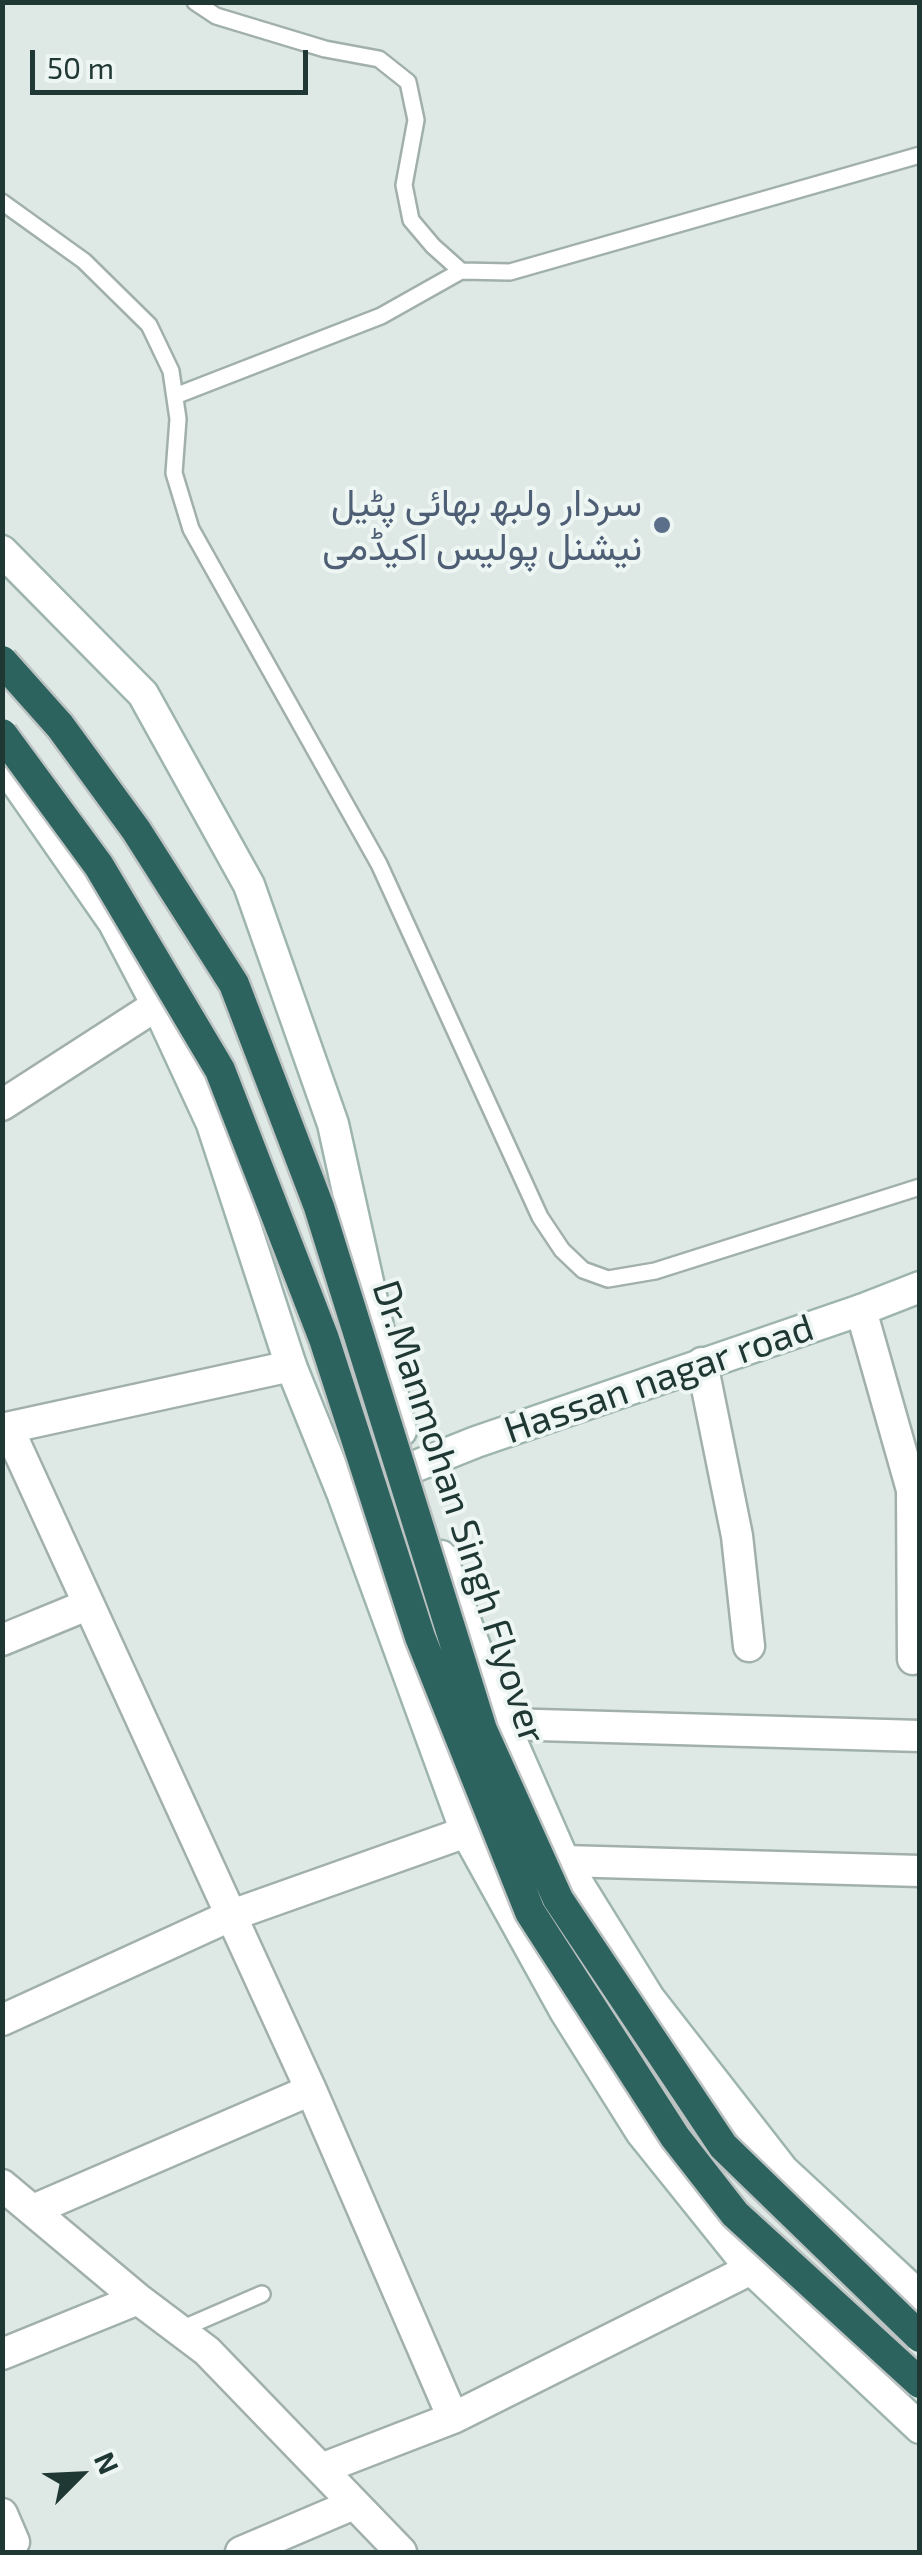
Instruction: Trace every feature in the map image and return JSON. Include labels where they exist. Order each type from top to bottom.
[{"type":"highway","name":"Dr.Manmohan Singh Flyover","points":[[2,661],[60,726],[136,830],[234,984],[319,1207],[482,1730],[558,1900],[723,2146],[920,2337]]},
{"type":"highway","name":"Dr.Manmohan Singh Flyover","points":[[3,757],[99,866],[220,1070],[324,1339],[420,1637],[530,1912],[676,2138],[735,2214],[920,2383]]},
{"type":"street","points":[[2,551],[143,694],[249,885],[333,1124],[410,1470],[504,1724],[564,1861],[649,1998],[783,2170],[920,2298]]},
{"type":"street","points":[[3,757],[114,923],[212,1124],[291,1366],[343,1495],[466,1832],[565,2011],[642,2132],[751,2269],[920,2428]]},
{"type":"street","points":[[2,1105],[157,1005]]},
{"type":"street","name":"Hassan nagar road","points":[[343,1495],[476,1442],[920,1288]]},
{"type":"street","points":[[861,1310],[912,1490],[913,1659]]},
{"type":"street","points":[[702,1363],[737,1536],[749,1646]]},
{"type":"street","points":[[291,1366],[5,1428],[232,1914],[453,2418]]},
{"type":"street","points":[[2,1640],[87,1605]]},
{"type":"street","points":[[504,1724],[920,1736]]},
{"type":"street","points":[[2,2020],[232,1914],[466,1832]]},
{"type":"street","points":[[564,1861],[920,1871]]},
{"type":"street","points":[[32,2210],[311,2090]]},
{"type":"street","points":[[2,2185],[138,2299],[207,2351],[401,2552]]},
{"type":"street","points":[[322,2469],[453,2418],[751,2269]]},
{"type":"street","points":[[2,2354],[138,2299]]},
{"type":"street","points":[[241,2552],[354,2504]]},
{"type":"lane","points":[[195,2],[216,16],[325,49],[379,59],[408,82],[416,120],[404,184],[411,220],[462,271]]},
{"type":"lane","points":[[174,396],[381,316],[462,271],[510,272],[920,155]]},
{"type":"lane","points":[[2,202],[84,261],[149,325],[171,372],[178,419],[174,473],[191,528],[379,864],[540,1217],[562,1250],[583,1270],[608,1279],[640,1274],[920,1187]]},
{"type":"lane","points":[[179,2330],[262,2294]]},
{"type":"place","name":"سردار ولبھ بھائی پٹیل نیشنل پولیس اکیڈمی","points":[[662,525]]}]
